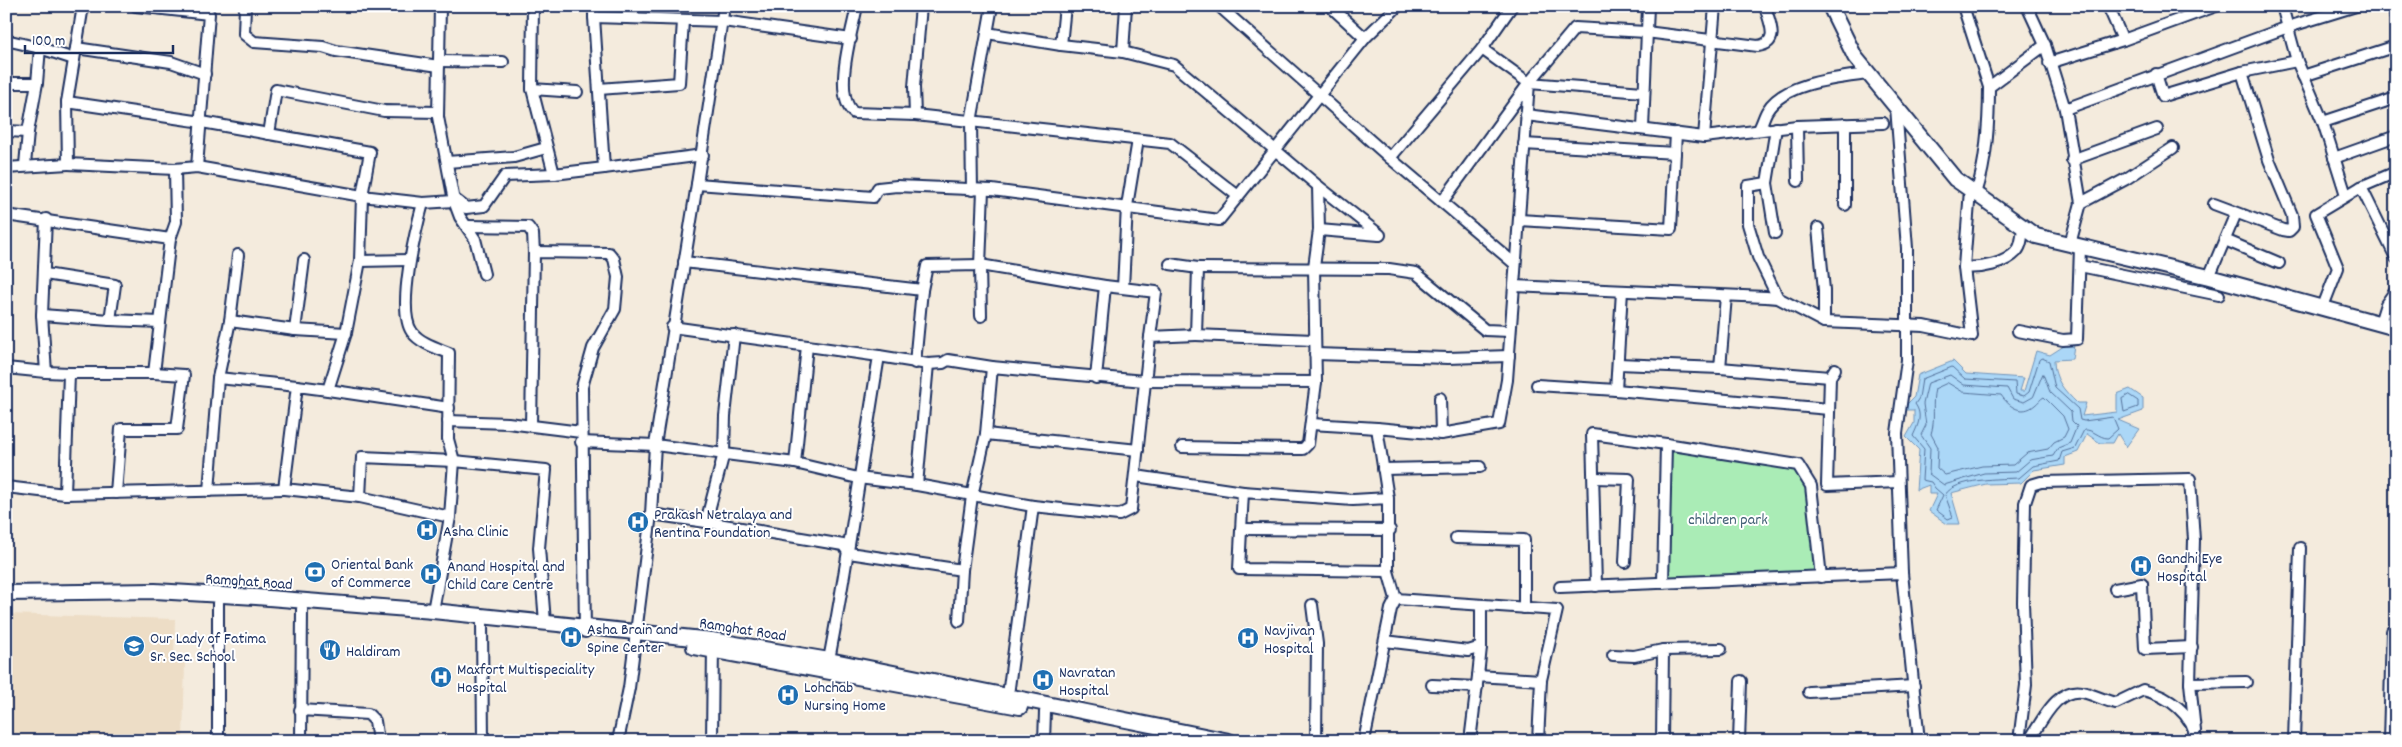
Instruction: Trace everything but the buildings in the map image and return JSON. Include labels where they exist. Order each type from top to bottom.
[{"type":"main road","points":[[1830,6],[1855,57],[1955,179],[2036,236],[2209,277],[2396,328]]},
{"type":"main road","name":"Ramghat Road","points":[[6,593],[155,591],[433,611],[545,622],[634,636],[713,645],[1008,696],[1229,741]]},
{"type":"main road","name":"Ramghat Road","points":[[6,601],[155,599],[585,629]]},
{"type":"main road","name":"Ramghat Road","points":[[828,666],[1185,741]]},
{"type":"street","points":[[68,164],[67,102],[83,6]]},
{"type":"street","points":[[136,6],[209,10],[202,122],[197,167]]},
{"type":"street","points":[[245,6],[244,34],[254,42],[323,47],[336,51],[439,64],[503,62]]},
{"type":"street","points":[[440,6],[438,112],[454,200],[460,217],[468,226],[475,239],[484,274]]},
{"type":"street","points":[[533,6],[532,90],[554,174]]},
{"type":"street","points":[[594,6],[604,168]]},
{"type":"street","points":[[618,741],[629,688],[634,636],[651,514],[655,445],[672,327],[703,155],[724,6]]},
{"type":"street","points":[[856,6],[843,80],[844,100],[847,108],[854,113],[915,115],[1170,143],[1238,196]]},
{"type":"street","points":[[915,115],[914,87],[921,6]]},
{"type":"street","points":[[981,316],[977,190],[971,122],[992,6]]},
{"type":"street","points":[[1062,45],[1065,6]]},
{"type":"street","points":[[1123,52],[1126,6]]},
{"type":"street","points":[[1219,6],[1390,158],[1515,264]]},
{"type":"street","points":[[1330,6],[1365,38]]},
{"type":"street","points":[[697,184],[873,197],[878,188],[897,186],[977,190],[1127,206],[1219,220],[1365,38],[1398,6]]},
{"type":"street","points":[[1390,158],[1482,49],[1512,6]]},
{"type":"street","points":[[1643,129],[1648,6]]},
{"type":"street","points":[[1704,136],[1714,6]]},
{"type":"street","points":[[1442,202],[1528,83],[1575,28],[1646,32],[1711,42],[1767,45],[1771,41],[1772,34],[1765,6]]},
{"type":"street","points":[[1514,286],[1778,298],[1824,322],[1924,326],[1972,336],[1964,267],[1973,192],[1984,167],[1989,86],[1963,6]]},
{"type":"street","points":[[2018,331],[2063,340],[2077,339],[2080,266],[2075,246],[2081,203],[2072,160],[2065,109],[2049,63],[2045,45],[2027,6]]},
{"type":"street","points":[[2108,6],[2123,40]]},
{"type":"street","points":[[2282,6],[2297,61],[2323,122],[2346,195]]},
{"type":"street","points":[[2065,109],[2288,27],[2356,6]]},
{"type":"street","points":[[2393,6],[2396,16]]},
{"type":"street","points":[[2049,63],[2123,40],[2212,7]]},
{"type":"street","points":[[594,18],[683,21],[723,20],[851,38]]},
{"type":"street","points":[[599,89],[679,83],[683,21]]},
{"type":"street","points":[[987,33],[1062,45],[1123,52],[1174,64],[1318,186],[1380,235],[1319,230]]},
{"type":"street","points":[[6,40],[40,48],[75,53],[171,62],[205,74]]},
{"type":"street","points":[[1989,86],[2045,45]]},
{"type":"street","points":[[2303,76],[2396,46]]},
{"type":"street","points":[[25,166],[28,132],[37,84],[40,48]]},
{"type":"street","points":[[1482,49],[1528,83],[1644,92]]},
{"type":"street","points":[[2156,74],[2163,96],[2242,72],[2297,61]]},
{"type":"street","points":[[2214,204],[2283,230],[2289,230],[2293,227],[2292,215],[2269,160],[2242,72]]},
{"type":"street","points":[[1759,130],[1767,110],[1785,94],[1821,80],[1868,74]]},
{"type":"street","points":[[6,83],[37,84]]},
{"type":"street","points":[[1312,424],[1441,434],[1499,424],[1509,356],[1528,83]]},
{"type":"street","points":[[269,134],[276,90],[384,111],[438,112]]},
{"type":"street","points":[[532,90],[577,92]]},
{"type":"street","points":[[2323,122],[2396,98]]},
{"type":"street","points":[[67,102],[202,122],[370,152],[362,196],[360,261],[346,333],[328,390]]},
{"type":"street","points":[[1896,107],[1907,248],[1907,360],[1897,433],[1898,482],[1902,573],[1920,741]]},
{"type":"street","points":[[1526,114],[1704,136],[1797,126],[1883,122]]},
{"type":"street","points":[[1845,124],[1845,205]]},
{"type":"street","points":[[1797,126],[1798,181]]},
{"type":"street","points":[[1775,233],[1767,183],[1776,128]]},
{"type":"street","points":[[2072,160],[2157,129]]},
{"type":"street","points":[[6,131],[28,132]]},
{"type":"street","points":[[1519,220],[1671,229],[1676,133]]},
{"type":"street","points":[[2334,158],[2396,136]]},
{"type":"street","points":[[1123,288],[1127,206],[1138,140]]},
{"type":"street","points":[[1524,144],[1675,153]]},
{"type":"street","points":[[447,162],[514,157],[546,148]]},
{"type":"street","points":[[2081,203],[2126,179],[2174,148]]},
{"type":"street","points":[[6,168],[68,164],[175,169],[197,167],[362,196],[423,203],[454,200],[466,208],[484,206],[504,176],[554,174],[703,155]]},
{"type":"street","points":[[154,373],[170,239],[176,222],[175,169]]},
{"type":"street","points":[[2322,309],[2338,268],[2316,214],[2361,187],[2396,172]]},
{"type":"street","points":[[1767,183],[1748,186],[1748,224],[1758,257],[1778,298]]},
{"type":"street","points":[[1182,446],[1303,449],[1308,444],[1316,382],[1314,267],[1319,230],[1318,186]]},
{"type":"street","points":[[2361,187],[2393,243],[2396,258]]},
{"type":"street","points":[[423,203],[409,260],[407,318],[411,331],[418,339],[449,353],[448,438],[454,461],[450,517],[433,611]]},
{"type":"street","points":[[2209,277],[2236,213]]},
{"type":"street","points":[[6,214],[170,239]]},
{"type":"street","points":[[46,219],[42,315],[46,372]]},
{"type":"street","points":[[468,226],[528,227],[532,234],[534,252],[531,425]]},
{"type":"street","points":[[1964,267],[1981,269],[2016,251],[2021,243],[2023,227]]},
{"type":"street","points":[[1818,228],[1822,264],[1824,322]]},
{"type":"street","points":[[2225,240],[2279,263]]},
{"type":"street","points":[[534,252],[609,253],[614,259],[618,277],[618,296],[615,309],[592,348],[582,387],[581,437],[585,629]]},
{"type":"street","points":[[209,490],[218,378],[230,321],[238,255]]},
{"type":"street","points":[[295,330],[304,260]]},
{"type":"street","points":[[360,261],[409,260]]},
{"type":"street","points":[[684,262],[922,290]]},
{"type":"street","points":[[1170,264],[1198,268],[1314,267],[1389,269],[1416,273],[1485,330],[1510,331]]},
{"type":"street","points":[[448,421],[531,425],[581,437],[795,463],[858,478],[917,485],[1033,506],[1120,515],[1131,508],[1136,476],[1144,381],[1156,292],[1105,286],[980,265],[927,266],[922,290],[915,363]]},
{"type":"street","points":[[2080,266],[2219,295]]},
{"type":"street","points":[[1196,335],[1198,268]]},
{"type":"street","points":[[45,274],[115,285],[110,320]]},
{"type":"street","points":[[1096,378],[1105,286]]},
{"type":"street","points":[[2380,323],[2386,304],[2396,290]]},
{"type":"street","points":[[1616,390],[1622,291]]},
{"type":"street","points":[[1720,368],[1726,296]]},
{"type":"street","points":[[42,315],[160,322]]},
{"type":"street","points":[[230,321],[295,330],[346,333]]},
{"type":"street","points":[[672,327],[879,356],[915,363],[943,363],[948,360],[992,367],[1144,381],[1316,382]]},
{"type":"street","points":[[706,522],[724,453],[725,416],[734,335]]},
{"type":"street","points":[[1150,337],[1196,335],[1314,340]]},
{"type":"street","points":[[795,463],[807,346]]},
{"type":"street","points":[[1315,354],[1448,358],[1509,356]]},
{"type":"street","points":[[828,666],[849,553],[858,478],[879,356]]},
{"type":"street","points":[[917,485],[928,364]]},
{"type":"street","points":[[1618,364],[1832,374],[1827,484],[1898,482]]},
{"type":"street","points":[[959,621],[962,570],[972,496],[986,434],[992,367]]},
{"type":"street","points":[[6,368],[69,373],[184,375],[177,429],[121,428],[116,493]]},
{"type":"street","points":[[65,494],[69,373]]},
{"type":"street","points":[[218,378],[328,390],[449,408]]},
{"type":"street","points":[[1537,385],[1829,409]]},
{"type":"street","points":[[284,489],[297,386]]},
{"type":"street","points":[[1440,398],[1441,434]]},
{"type":"street","points":[[1364,741],[1392,609],[1396,599],[1388,571],[1390,530],[1388,498],[1377,428]]},
{"type":"street","points":[[986,434],[1138,450]]},
{"type":"street","points":[[1596,586],[1592,434],[1798,465],[1811,486],[1821,577]]},
{"type":"street","points":[[1663,583],[1666,444]]},
{"type":"street","points":[[360,497],[362,457],[454,461],[546,470],[539,548],[545,622]]},
{"type":"street","points":[[1383,469],[1480,467]]},
{"type":"street","points":[[1136,476],[1243,492],[1352,500],[1388,498]]},
{"type":"street","points":[[1594,478],[1629,479],[1626,562]]},
{"type":"street","points":[[2020,741],[2026,685],[2024,602],[2025,503],[2031,485],[2041,482],[2190,479],[2194,540],[2190,683],[2196,736]]},
{"type":"street","points":[[6,487],[65,494],[284,489],[360,497],[450,517]]},
{"type":"street","points":[[1243,492],[1240,569],[1388,571]]},
{"type":"street","points":[[1008,696],[1033,506]]},
{"type":"street","points":[[651,514],[843,545],[849,553],[962,570]]},
{"type":"street","points":[[1241,529],[1390,530]]},
{"type":"street","points":[[1456,538],[1524,540],[1524,608]]},
{"type":"street","points":[[2294,741],[2300,548]]},
{"type":"street","points":[[1560,587],[1902,573]]},
{"type":"street","points":[[2116,589],[2142,584],[2145,649],[2192,647]]},
{"type":"street","points":[[1396,599],[1557,610],[1541,680],[1538,741]]},
{"type":"street","points":[[218,603],[218,741]]},
{"type":"street","points":[[1312,605],[1317,644],[1316,741]]},
{"type":"street","points":[[1470,741],[1481,647],[1481,606]]},
{"type":"street","points":[[301,741],[302,608]]},
{"type":"street","points":[[482,623],[484,741]]},
{"type":"street","points":[[2389,741],[2392,631]]},
{"type":"street","points":[[1385,641],[1468,651],[1481,647]]},
{"type":"street","points":[[712,741],[713,645]]},
{"type":"street","points":[[1613,655],[1634,656],[1663,650],[1721,649]]},
{"type":"street","points":[[1662,741],[1663,650]]},
{"type":"street","points":[[1432,685],[1541,680]]},
{"type":"street","points":[[1739,741],[1741,681]]},
{"type":"street","points":[[2190,683],[2246,682]]},
{"type":"street","points":[[1809,692],[1914,686]]},
{"type":"street","points":[[2029,741],[2051,707],[2065,694],[2075,691],[2087,693],[2107,702],[2116,702],[2143,690],[2154,693],[2166,698],[2189,718],[2196,736]]},
{"type":"street","points":[[300,710],[368,714],[375,721],[378,741]]},
{"type":"street","points":[[1044,741],[1045,712]]},
{"type":"shaded area","name":"Our Lady of Fatima Sr. Sec. School","points":[[6,614],[175,619],[174,659],[185,661],[183,741],[6,741]]},
{"type":"green space","name":"children park","points":[[1666,444],[1792,464],[1811,486],[1821,577],[1663,583]]},
{"type":"green space","points":[[70,737],[70,741],[6,741],[6,740]]},
{"type":"water","points":[[2067,344],[2074,345],[2072,359],[2054,360],[2054,367],[2058,379],[2068,394],[2077,403],[2086,403],[2082,416],[2117,412],[2117,394],[2130,389],[2143,398],[2143,411],[2118,420],[2139,429],[2126,447],[2118,434],[2113,443],[2100,443],[2087,434],[2078,452],[2065,457],[2065,465],[2034,470],[2021,483],[1986,484],[1951,493],[1960,524],[1947,524],[1929,511],[1937,494],[1929,494],[1929,485],[1916,490],[1919,450],[1906,437],[1914,423],[1914,410],[1905,410],[1905,406],[1914,397],[1918,375],[1953,361],[1966,374],[2024,378],[2020,391],[2024,391],[2036,351],[2050,355]]},
{"type":"place","name":"Prakash Netralaya and Rentina Foundation","points":[[638,522]]},
{"type":"place","name":"Asha Clinic","points":[[427,530]]},
{"type":"place","name":"Gandhi Eye Hospital","points":[[2141,566]]},
{"type":"place","name":"Oriental Bank of Commerce","points":[[315,572]]},
{"type":"place","name":"Anand Hospital and Child Care Centre","points":[[431,574]]},
{"type":"place","name":"Asha Brain and Spine Center","points":[[571,637]]},
{"type":"place","name":"Navjivan Hospital","points":[[1248,638]]},
{"type":"place","name":"Our Lady of Fatima Sr. Sec. School","points":[[134,646]]},
{"type":"place","name":"Haldiram","points":[[330,650]]},
{"type":"place","name":"Maxfort Multispeciality Hospital","points":[[441,677]]},
{"type":"place","name":"Navratan Hospital","points":[[1043,680]]},
{"type":"place","name":"Lohchab Nursing Home","points":[[788,695]]}]
